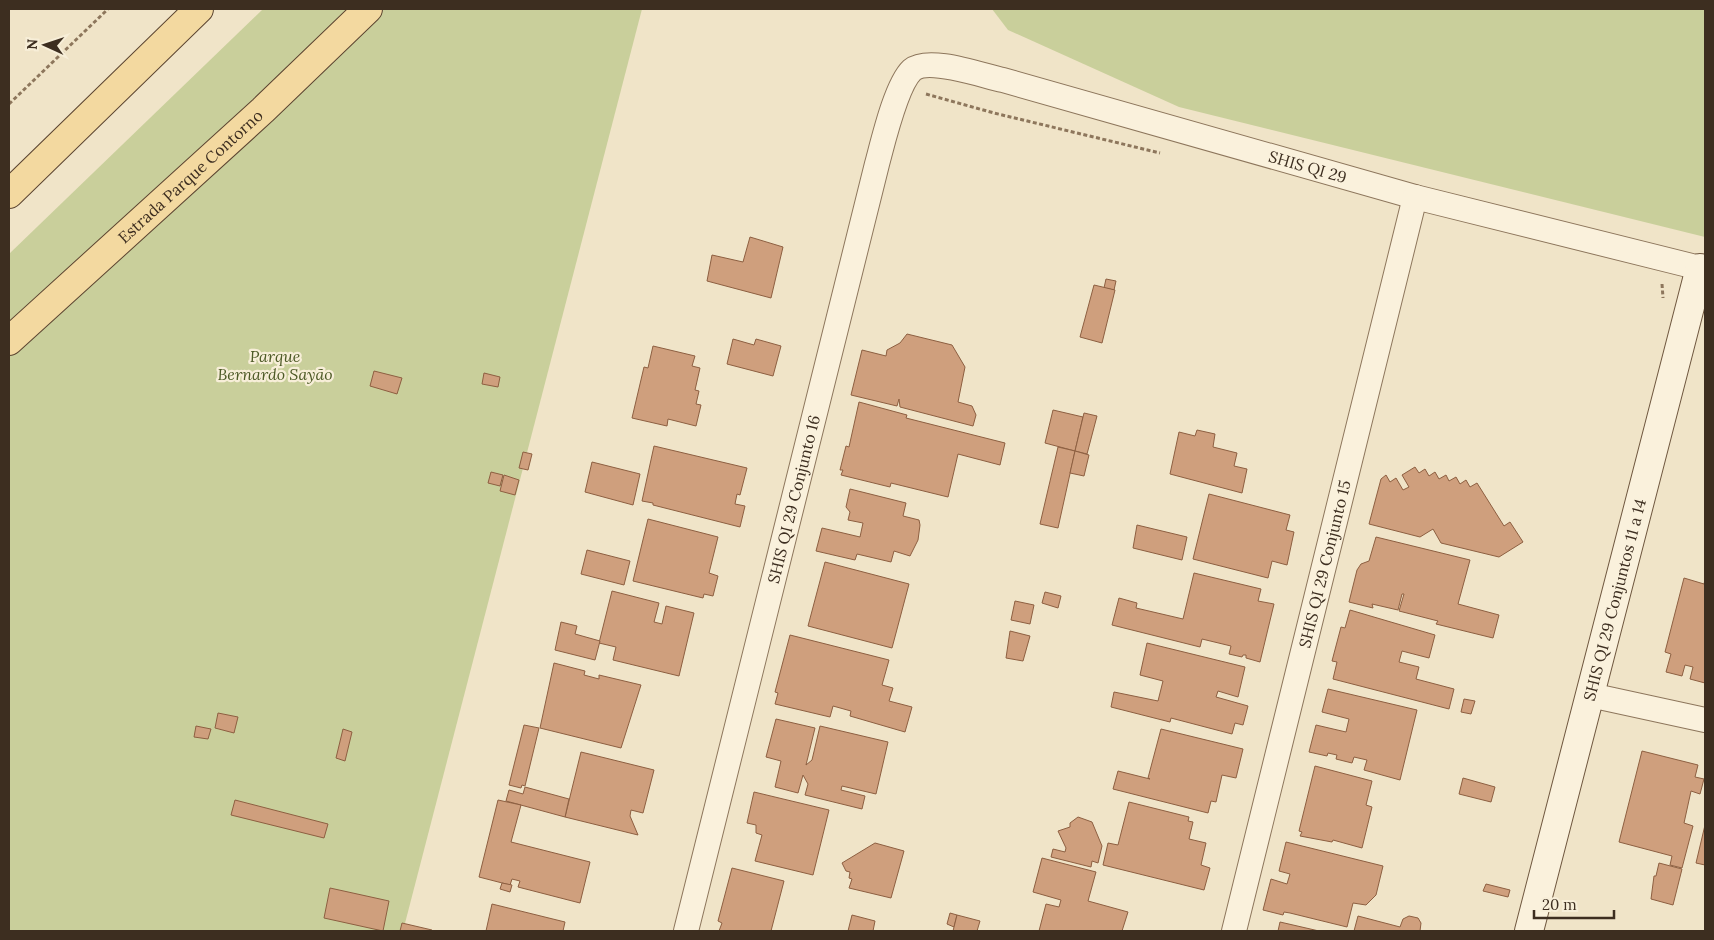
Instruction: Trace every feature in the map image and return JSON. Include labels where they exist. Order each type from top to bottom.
[{"type":"main road","points":[[9,194],[199,9]]},
{"type":"main road","name":"Estrada Parque Contorno","points":[[9,341],[262,110],[368,9]]},
{"type":"street","name":"SHIS QI 29","points":[[916,81],[924,66],[942,66],[1003,80],[1415,197],[1702,269]]},
{"type":"street","name":"SHIS QI 29 Conjunto 16","points":[[686,931],[877,164],[900,90],[916,81]]},
{"type":"street","name":"SHIS QI 29 Conjunto 15","points":[[1234,931],[1415,197]]},
{"type":"street","name":"SHIS QI 29 Conjuntos 11 a 14","points":[[1529,931],[1702,269]]},
{"type":"street","points":[[1590,694],[1705,720]]},
{"type":"path","points":[[9,104],[108,9]]},
{"type":"path","points":[[916,81],[994,113],[1070,130],[1162,154]]},
{"type":"path","points":[[1662,281],[1663,300]]},
{"type":"green space","name":"Parque Bernardo Sayão","points":[[263,9],[642,9],[403,931],[9,931],[9,254]]},
{"type":"green space","points":[[992,9],[1705,9],[1705,237],[1179,107],[1008,30]]},
{"type":"building","points":[[750,237],[783,247],[771,298],[707,281],[712,255],[743,262]]},
{"type":"building","points":[[1106,279],[1116,281],[1114,290],[1104,288]]},
{"type":"building","points":[[1094,285],[1115,290],[1102,343],[1080,337]]},
{"type":"building","points":[[907,334],[952,345],[965,367],[958,402],[972,406],[976,415],[973,426],[900,407],[899,399],[897,406],[851,395],[862,350],[886,356],[887,350],[900,343]]},
{"type":"building","points":[[733,339],[754,345],[756,339],[781,346],[773,376],[727,364]]},
{"type":"building","points":[[653,346],[695,356],[692,366],[700,368],[695,390],[699,391],[696,404],[701,405],[696,426],[668,419],[667,426],[632,418],[644,367],[648,368]]},
{"type":"building","points":[[374,371],[402,378],[397,394],[370,386]]},
{"type":"building","points":[[484,373],[500,377],[498,387],[482,384]]},
{"type":"building","points":[[859,402],[907,415],[906,418],[1005,443],[1000,465],[958,454],[948,497],[891,483],[890,487],[841,475],[843,470],[840,470],[846,446],[849,447]]},
{"type":"building","points":[[1053,410],[1083,417],[1075,451],[1045,443]]},
{"type":"building","points":[[1084,413],[1097,416],[1087,454],[1075,451]]},
{"type":"building","points":[[1197,430],[1215,434],[1213,447],[1237,453],[1234,466],[1247,469],[1242,493],[1170,474],[1179,432],[1195,436]]},
{"type":"building","points":[[654,446],[747,468],[740,495],[737,494],[735,504],[745,506],[740,527],[642,501]]},
{"type":"building","points":[[1058,447],[1075,451],[1058,528],[1040,524]]},
{"type":"building","points":[[1075,451],[1089,455],[1084,476],[1070,473]]},
{"type":"building","points":[[523,452],[532,454],[528,470],[519,468]]},
{"type":"building","points":[[592,462],[640,474],[633,505],[585,492]]},
{"type":"building","points":[[1415,467],[1419,473],[1425,469],[1429,476],[1435,472],[1439,479],[1446,475],[1449,481],[1456,477],[1460,484],[1466,480],[1470,487],[1477,483],[1504,526],[1510,522],[1523,542],[1499,557],[1441,543],[1433,529],[1420,537],[1369,524],[1381,479],[1386,475],[1390,482],[1396,478],[1403,490],[1409,487],[1402,475]]},
{"type":"building","points":[[491,472],[503,475],[500,486],[488,483]]},
{"type":"building","points":[[504,475],[519,480],[515,495],[500,491]]},
{"type":"building","points":[[850,489],[906,503],[903,516],[919,520],[920,525],[918,540],[910,556],[894,551],[891,562],[857,554],[855,560],[816,551],[822,528],[860,537],[863,523],[848,520],[850,512],[846,507]]},
{"type":"building","points":[[1209,494],[1290,515],[1286,530],[1294,532],[1287,565],[1272,561],[1268,578],[1193,559]]},
{"type":"building","points":[[648,519],[718,537],[709,573],[718,576],[713,596],[704,594],[703,598],[633,581]]},
{"type":"building","points":[[1137,525],[1187,537],[1182,560],[1133,548]]},
{"type":"building","points":[[1376,537],[1470,560],[1458,604],[1499,615],[1493,638],[1436,624],[1438,621],[1399,611],[1404,594],[1402,594],[1398,610],[1372,604],[1373,608],[1349,602],[1357,570],[1361,564],[1369,561]]},
{"type":"building","points":[[587,550],[630,561],[624,585],[581,574]]},
{"type":"building","points":[[825,562],[909,584],[892,648],[808,626]]},
{"type":"building","points":[[1194,573],[1261,589],[1258,601],[1274,604],[1260,662],[1246,658],[1246,655],[1242,657],[1229,654],[1231,646],[1202,639],[1200,647],[1112,625],[1119,598],[1137,603],[1136,608],[1183,619]]},
{"type":"building","points":[[1684,578],[1704,584],[1705,580],[1705,683],[1690,679],[1693,667],[1685,665],[1682,676],[1666,672],[1671,654],[1665,652]]},
{"type":"building","points":[[612,591],[659,603],[654,622],[662,624],[666,606],[694,613],[679,676],[613,660],[616,647],[599,643]]},
{"type":"building","points":[[1045,592],[1061,596],[1058,608],[1042,603]]},
{"type":"building","points":[[1015,601],[1034,605],[1030,624],[1011,620]]},
{"type":"building","points":[[1350,610],[1435,635],[1429,658],[1402,651],[1399,662],[1419,667],[1416,679],[1454,689],[1449,709],[1333,679],[1337,662],[1332,661],[1341,627],[1345,628]]},
{"type":"building","points":[[561,622],[577,626],[575,634],[600,641],[595,660],[555,650]]},
{"type":"building","points":[[1010,631],[1030,636],[1023,661],[1006,658]]},
{"type":"building","points":[[790,635],[889,660],[882,685],[893,688],[889,701],[912,707],[905,732],[850,716],[851,711],[833,706],[830,717],[775,704],[778,693],[775,692]]},
{"type":"building","points":[[1147,643],[1245,667],[1238,697],[1218,691],[1216,697],[1248,706],[1243,725],[1235,723],[1232,734],[1171,718],[1170,722],[1111,707],[1114,692],[1158,701],[1163,681],[1140,675]]},
{"type":"building","points":[[554,663],[585,671],[584,675],[599,679],[599,675],[641,685],[621,748],[540,728]]},
{"type":"building","points":[[1328,689],[1417,710],[1400,780],[1364,770],[1367,760],[1354,757],[1352,763],[1336,759],[1337,755],[1328,753],[1327,756],[1309,752],[1316,725],[1346,732],[1349,719],[1322,712]]},
{"type":"building","points":[[1464,699],[1475,701],[1471,714],[1461,712]]},
{"type":"building","points":[[218,713],[238,717],[234,733],[215,728]]},
{"type":"building","points":[[776,719],[815,728],[806,765],[812,760],[820,726],[888,742],[876,794],[842,786],[841,790],[865,796],[862,809],[805,795],[808,784],[803,775],[798,793],[775,787],[781,761],[766,757]]},
{"type":"building","points":[[524,725],[539,728],[525,786],[522,785],[521,788],[509,785]]},
{"type":"building","points":[[196,726],[211,729],[208,739],[194,737]]},
{"type":"building","points":[[343,729],[352,732],[345,761],[336,758]]},
{"type":"building","points":[[1161,729],[1243,749],[1236,778],[1222,775],[1216,802],[1211,801],[1208,813],[1113,789],[1118,771],[1150,779],[1148,778]]},
{"type":"building","points":[[1642,751],[1698,765],[1695,777],[1704,779],[1700,794],[1691,791],[1684,823],[1693,826],[1682,868],[1670,865],[1672,856],[1619,842]]},
{"type":"building","points":[[581,752],[654,770],[643,813],[631,810],[630,816],[638,835],[565,817]]},
{"type":"building","points":[[1315,766],[1372,781],[1366,805],[1372,807],[1362,848],[1333,840],[1332,842],[1300,836],[1302,832],[1299,831]]},
{"type":"building","points":[[1463,778],[1495,787],[1491,802],[1459,794]]},
{"type":"building","points":[[525,787],[569,799],[565,817],[506,801],[509,790],[523,794]]},
{"type":"building","points":[[754,792],[829,810],[813,875],[755,861],[762,835],[756,833],[756,825],[747,823]]},
{"type":"building","points":[[235,800],[328,824],[324,838],[231,815]]},
{"type":"building","points":[[498,800],[521,805],[511,842],[590,862],[580,903],[518,887],[520,881],[512,879],[510,885],[479,877]]},
{"type":"building","points":[[1129,802],[1189,817],[1188,821],[1193,822],[1189,839],[1206,843],[1201,865],[1210,868],[1204,890],[1103,865],[1108,843],[1118,845]]},
{"type":"building","points":[[1078,817],[1092,822],[1102,846],[1098,863],[1092,861],[1091,867],[1051,857],[1053,849],[1065,852],[1066,848],[1058,831],[1070,827],[1070,823]]},
{"type":"building","points":[[1705,825],[1705,865],[1696,863]]},
{"type":"building","points":[[1286,842],[1383,866],[1376,895],[1366,905],[1353,903],[1347,927],[1290,913],[1284,912],[1283,915],[1263,910],[1271,879],[1287,884],[1290,874],[1279,871]]},
{"type":"building","points":[[875,843],[904,851],[891,898],[849,888],[852,879],[849,878],[850,872],[846,871],[842,863]]},
{"type":"building","points":[[1042,858],[1096,872],[1088,901],[1128,912],[1122,931],[1039,931],[1046,904],[1059,907],[1061,900],[1033,892]]},
{"type":"building","points":[[1659,863],[1682,869],[1673,905],[1651,899],[1654,876],[1656,876]]},
{"type":"building","points":[[732,868],[784,881],[771,931],[719,931],[722,923],[718,921]]},
{"type":"building","points":[[502,883],[512,885],[510,892],[500,889]]},
{"type":"building","points":[[1486,884],[1510,890],[1508,897],[1483,891]]},
{"type":"building","points":[[330,888],[389,901],[383,931],[324,918]]},
{"type":"building","points":[[492,904],[565,922],[563,931],[486,931]]},
{"type":"building","points":[[950,913],[957,915],[954,927],[947,924]]},
{"type":"building","points":[[852,915],[875,921],[873,931],[848,931]]},
{"type":"building","points":[[957,915],[980,921],[977,931],[953,931]]},
{"type":"building","points":[[1358,916],[1400,927],[1403,919],[1409,916],[1418,918],[1421,923],[1420,931],[1354,931]]},
{"type":"building","points":[[1280,922],[1319,931],[1278,931]]},
{"type":"building","points":[[402,923],[432,930],[432,931],[400,931]]}]
